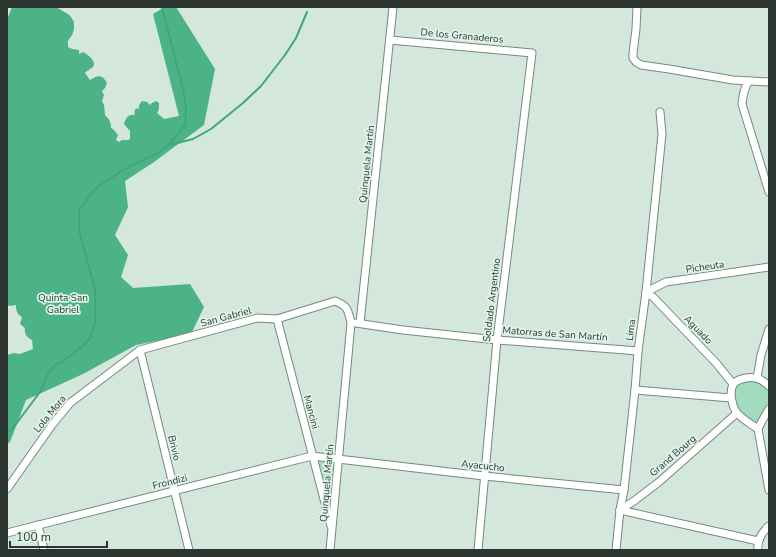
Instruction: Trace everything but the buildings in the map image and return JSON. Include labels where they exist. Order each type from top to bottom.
[{"type":"street","name":"Quinquela Martín","points":[[360,323],[393,7]]},
{"type":"street","points":[[636,7],[636,29],[633,58],[641,65],[733,80],[769,82]]},
{"type":"street","name":"De los Granaderos","points":[[390,40],[532,53]]},
{"type":"street","name":"Soldado Argentino","points":[[478,550],[497,340],[532,53]]},
{"type":"street","points":[[749,81],[744,91],[742,104],[769,192]]},
{"type":"street","name":"Lima","points":[[616,550],[646,292],[662,134],[660,112]]},
{"type":"street","name":"Picheuta","points":[[646,292],[666,282],[769,267]]},
{"type":"street","name":"Aguado","points":[[646,292],[654,298],[717,364],[733,384]]},
{"type":"street","name":"San Gabriel","points":[[140,350],[257,318],[277,319],[335,301],[348,309],[351,322]]},
{"type":"street","name":"Mancini","points":[[277,319],[332,532]]},
{"type":"street","name":"Quinquela Martín","points":[[330,550],[351,322]]},
{"type":"street","name":"Matorras de San Martín","points":[[351,322],[403,330],[497,340],[638,351]]},
{"type":"street","points":[[757,378],[761,355],[769,329]]},
{"type":"street","name":"Lola Mora","points":[[7,489],[70,403],[140,350]]},
{"type":"street","name":"Brivio","points":[[140,350],[189,550]]},
{"type":"street","points":[[758,429],[737,413],[733,406],[733,384],[743,379],[757,378],[769,386]]},
{"type":"street","points":[[635,390],[732,398]]},
{"type":"street","points":[[769,409],[758,429],[769,490]]},
{"type":"street","name":"Grand Bourg","points":[[620,510],[659,482],[737,413]]},
{"type":"street","name":"Frondizi","points":[[7,533],[312,456],[339,460]]},
{"type":"street","name":"Ayacucho","points":[[339,460],[624,490]]},
{"type":"street","points":[[620,510],[758,541]]},
{"type":"street","points":[[38,525],[44,550]]},
{"type":"street","points":[[758,550],[760,535],[769,526]]},
{"type":"green space","name":"Quinta San Gabriel","points":[[12,7],[56,7],[71,17],[74,22],[74,29],[68,41],[68,47],[79,50],[79,54],[83,52],[94,62],[93,67],[85,73],[90,80],[100,76],[107,83],[102,91],[104,95],[102,101],[105,115],[110,121],[111,128],[118,135],[116,140],[119,142],[130,139],[130,131],[124,124],[128,117],[135,115],[135,110],[137,108],[139,109],[139,105],[142,101],[147,102],[150,105],[156,101],[159,103],[157,113],[164,119],[179,116],[153,14],[165,7],[176,7],[215,69],[204,125],[154,162],[125,181],[128,207],[115,235],[128,255],[121,277],[133,288],[190,284],[204,307],[191,334],[136,345],[83,374],[26,400],[10,442],[7,444],[7,355],[14,353],[20,354],[33,349],[32,340],[26,335],[25,328],[20,324],[22,317],[17,312],[16,305],[7,305],[7,18]]},
{"type":"green space","points":[[745,381],[758,381],[769,390],[769,404],[758,425],[741,414],[736,406],[734,394],[735,387]]},
{"type":"green space","points":[[319,462],[335,464],[330,505]]},
{"type":"waterway","points":[[7,432],[13,428],[40,392],[48,374],[55,365],[83,346],[91,337],[95,322],[95,289],[79,231],[79,210],[95,189],[129,167],[158,153],[169,145],[185,125],[186,111],[184,93],[162,7]]},
{"type":"waterway","points":[[169,145],[193,139],[211,129],[261,86],[296,38],[307,12]]}]
